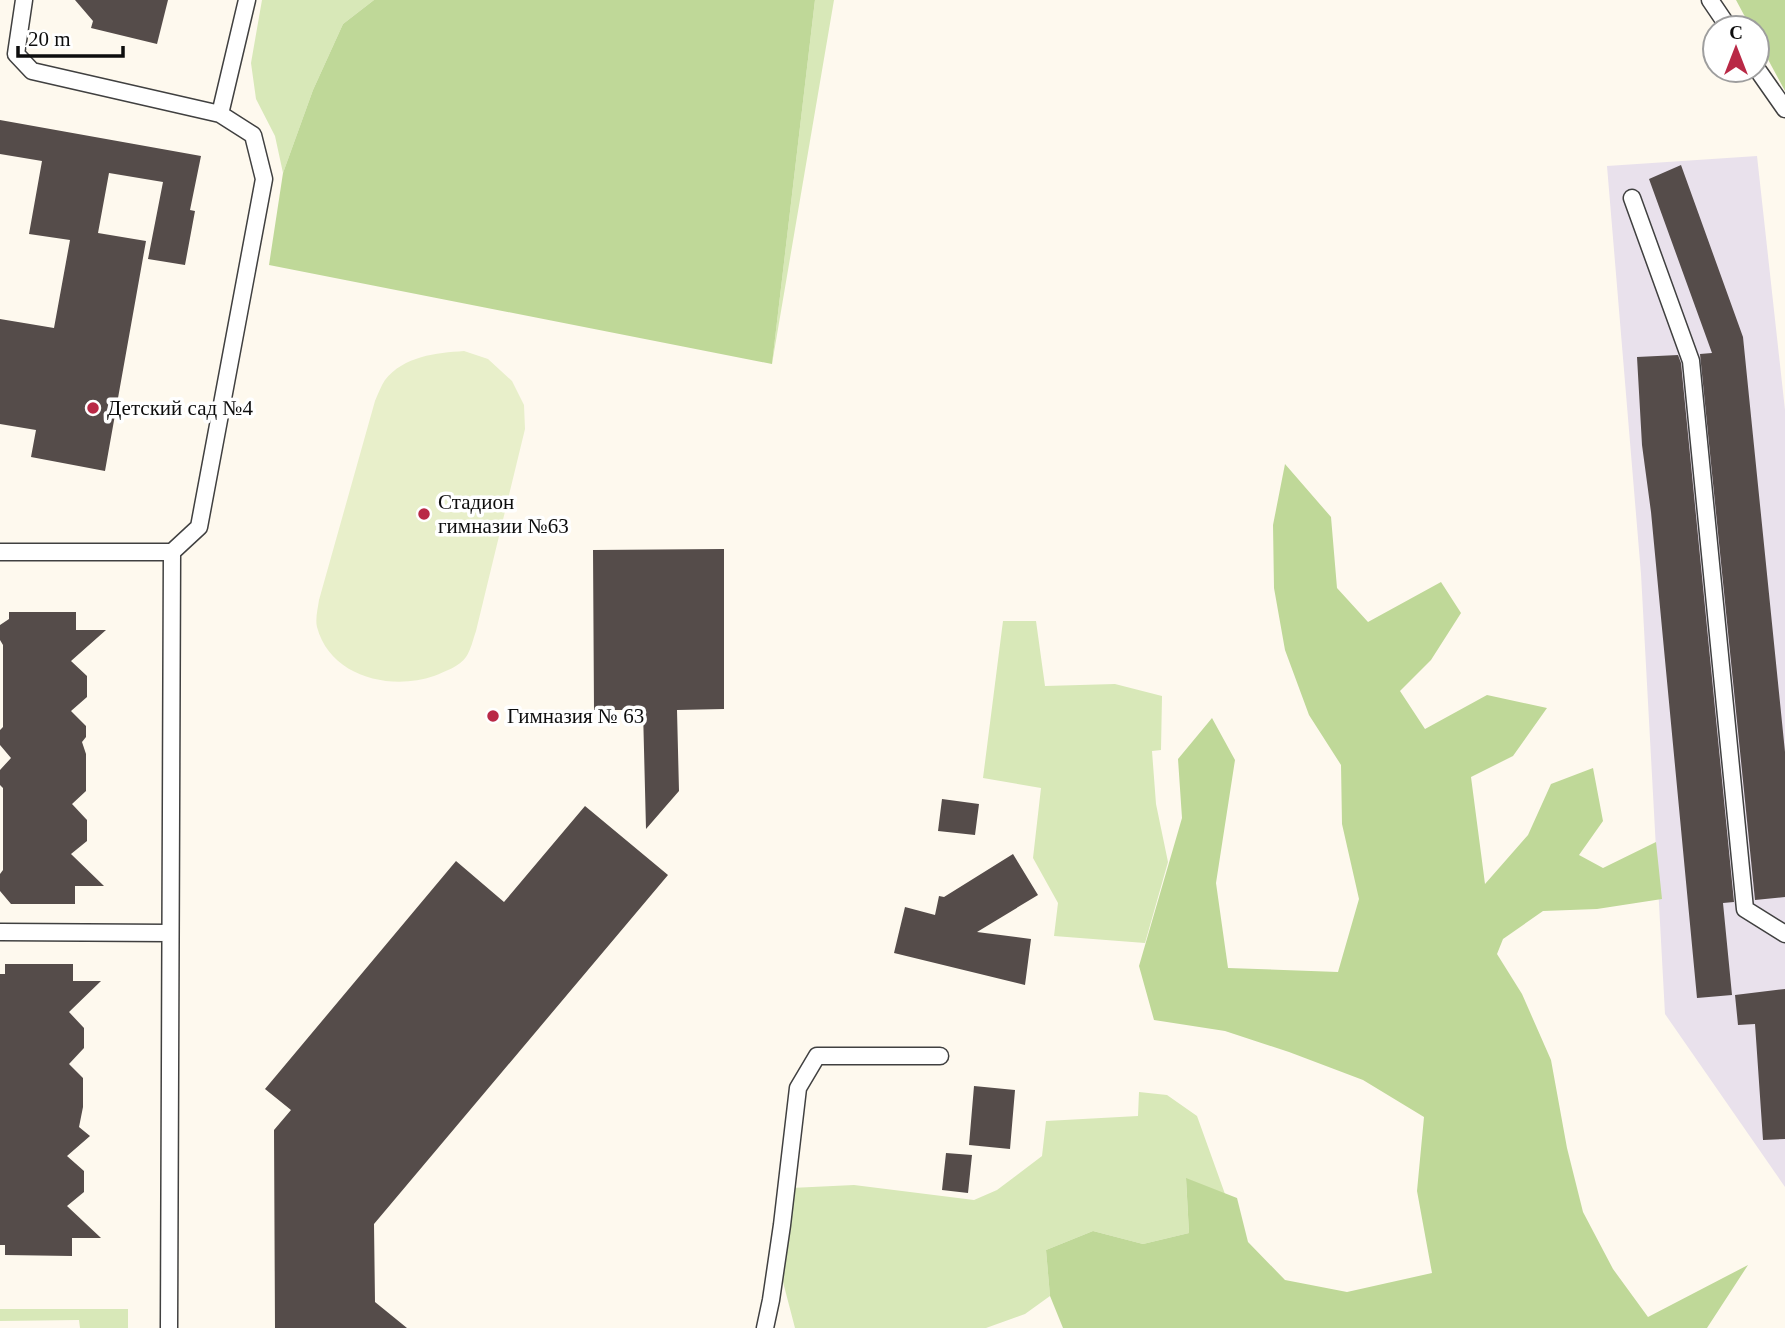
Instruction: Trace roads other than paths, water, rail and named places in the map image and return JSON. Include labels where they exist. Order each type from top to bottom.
[{"type":"lane","points":[[0,551],[172,551],[199,527],[264,179],[254,135],[220,114],[32,71],[16,54],[24,0]]},
{"type":"lane","points":[[220,114],[247,0]]},
{"type":"lane","points":[[1768,84],[1785,109]]},
{"type":"lane","points":[[1632,198],[1691,361],[1745,909],[1785,934]]},
{"type":"lane","points":[[169,1328],[172,551]]},
{"type":"lane","points":[[0,932],[170,933]]},
{"type":"lane","points":[[765,1328],[782,1225],[798,1088],[817,1056],[940,1056]]},
{"type":"place","name":"Детский сад №4","points":[[93,408]]},
{"type":"place","name":"Стадион гимназии №63","points":[[424,514]]},
{"type":"place","name":"Гимназия № 63","points":[[493,716]]}]
